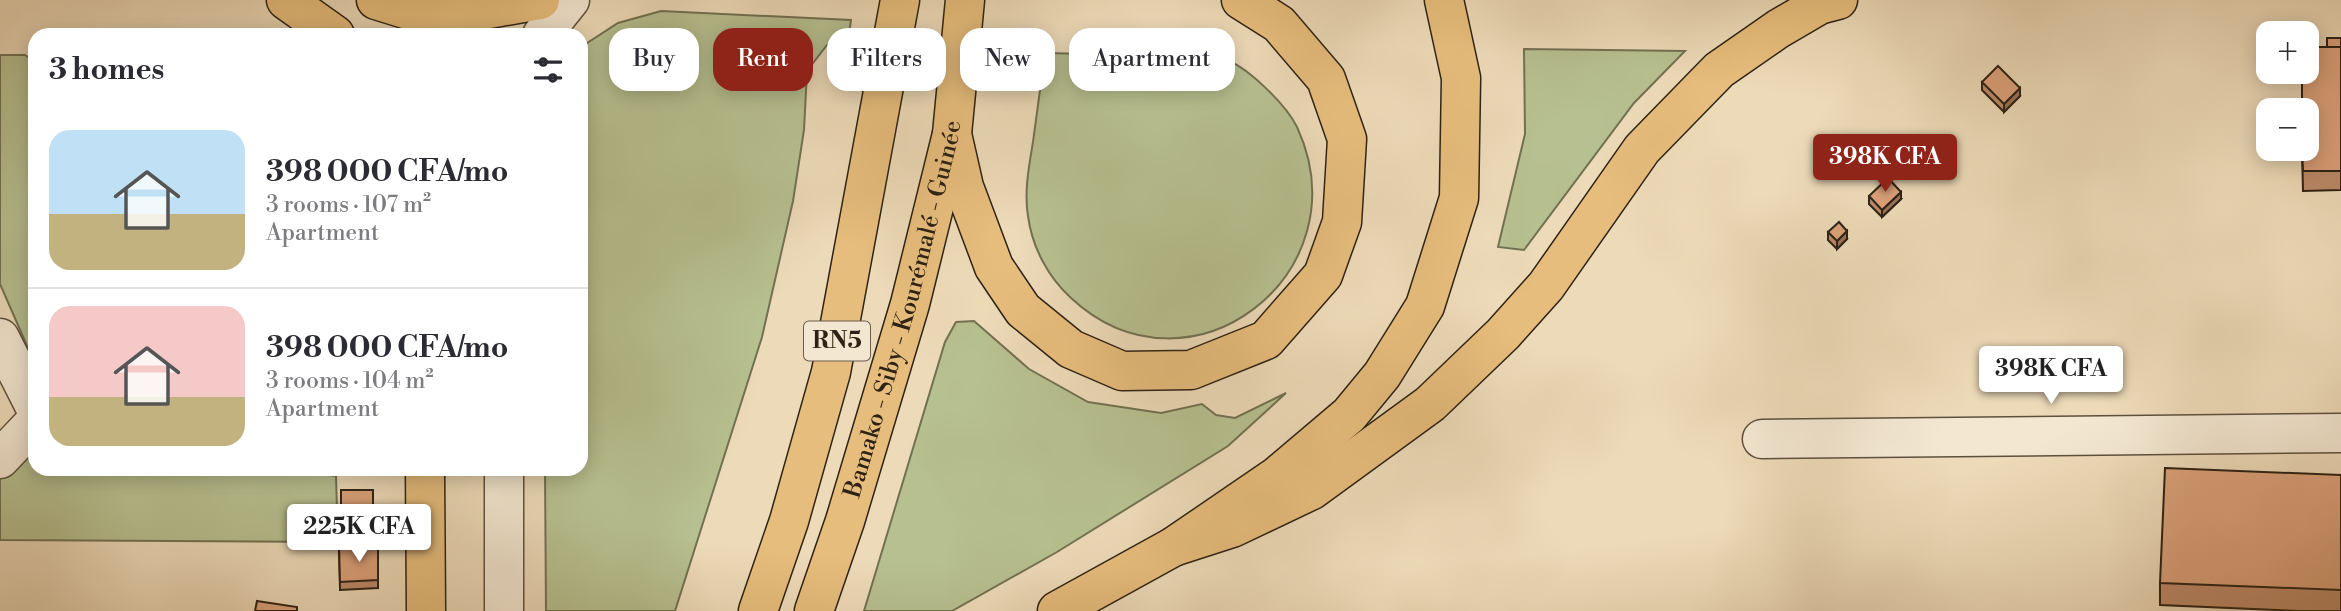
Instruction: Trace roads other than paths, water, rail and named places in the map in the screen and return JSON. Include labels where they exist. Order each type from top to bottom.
[{"type":"main road","points":[[286,0],[325,28]]},
{"type":"main road","points":[[376,0],[418,13],[472,12],[540,0]]},
{"type":"main road","name":"RN5","points":[[758,611],[789,521],[831,372],[900,0]]},
{"type":"main road","name":"Bamako - Siby - Kourémalé - Guinée","points":[[814,611],[845,521],[906,317],[952,134],[965,0]]},
{"type":"main road","points":[[952,134],[964,187],[995,267],[1023,310],[1071,349],[1122,371],[1191,370],[1266,340],[1323,275],[1342,222],[1347,139],[1326,79],[1279,24],[1241,0]]},
{"type":"main road","points":[[1057,611],[1173,547],[1277,476],[1349,415],[1382,375],[1425,306],[1459,198],[1461,78],[1444,0]]},
{"type":"main road","points":[[1173,547],[1232,528],[1312,490],[1430,404],[1503,334],[1546,286],[1642,149],[1719,70],[1778,29],[1819,5],[1838,0]]},
{"type":"main road","points":[[422,476],[426,611]]},
{"type":"street","points":[[548,28],[570,0]]},
{"type":"street","points":[[0,338],[28,393]]},
{"type":"street","points":[[0,459],[28,429]]},
{"type":"street","points":[[1762,439],[2341,433]]},
{"type":"street","points":[[504,476],[504,611]]}]
